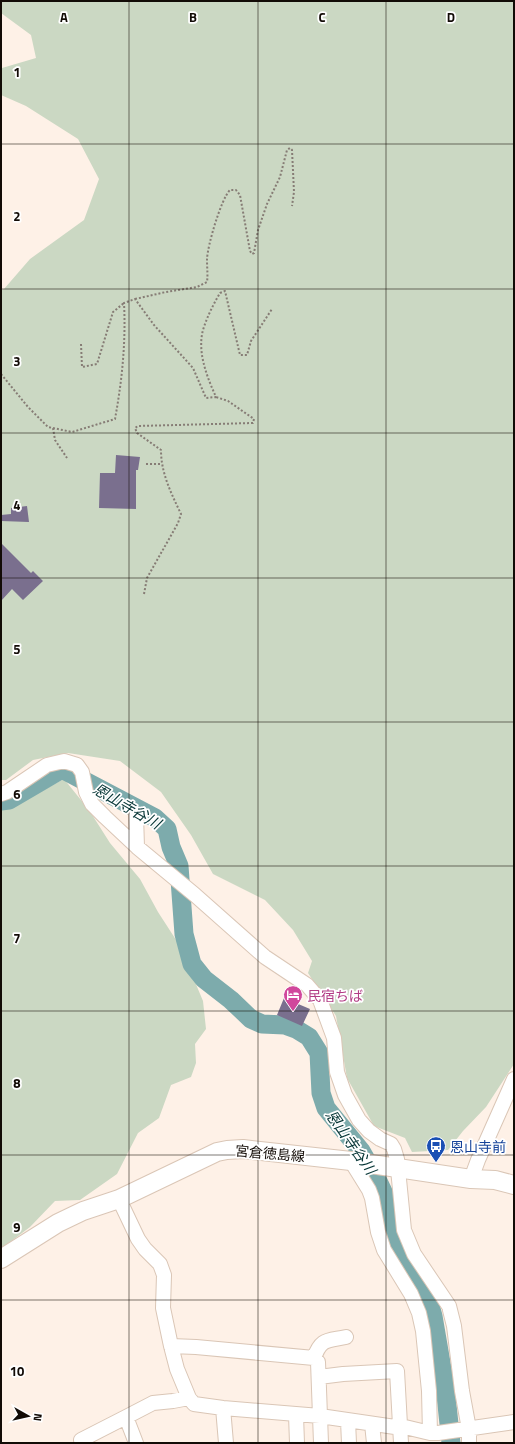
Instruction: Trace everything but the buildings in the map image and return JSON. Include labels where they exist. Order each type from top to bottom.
[{"type":"main road","name":"宮倉徳島線","points":[[1,1259],[58,1222],[83,1211],[119,1200],[217,1152],[227,1150],[243,1149],[355,1162],[472,1179],[495,1180],[514,1185]]},
{"type":"street","points":[[1,794],[7,792],[47,766],[64,762],[77,765],[82,772],[86,792],[92,804],[137,847],[196,895],[265,956],[307,985],[320,1000],[334,1038],[337,1072],[345,1095],[359,1120],[369,1131],[380,1139],[391,1144],[394,1149],[397,1159],[390,1167],[404,1230],[414,1254],[449,1306],[454,1326],[466,1434]]},
{"type":"street","points":[[136,815],[137,847]]},
{"type":"street","points":[[472,1179],[478,1160],[514,1079]]},
{"type":"street","points":[[355,1162],[372,1198],[378,1232],[384,1250],[411,1294],[419,1313],[423,1331],[434,1433]]},
{"type":"street","points":[[119,1200],[138,1239],[145,1249],[160,1264],[164,1275],[163,1308],[171,1346],[177,1369],[189,1398],[194,1404],[296,1415],[320,1416],[348,1421],[405,1427],[434,1433],[466,1434],[514,1422]]},
{"type":"street","points":[[314,1358],[321,1343],[346,1337]]},
{"type":"street","points":[[171,1346],[314,1358],[318,1362],[321,1443]]},
{"type":"street","points":[[319,1377],[397,1371],[401,1443]]},
{"type":"street","points":[[82,1443],[81,1440],[86,1437],[153,1403],[189,1398]]},
{"type":"street","points":[[223,1408],[226,1443]]},
{"type":"street","points":[[296,1415],[297,1443]]},
{"type":"street","points":[[126,1417],[136,1443]]},
{"type":"street","points":[[348,1421],[349,1443]]},
{"type":"street","points":[[372,1424],[374,1443]]},
{"type":"path","points":[[81,344],[82,367],[97,364],[112,312],[124,303],[135,299],[197,287],[208,282],[208,251],[220,207],[225,195],[230,190],[236,190],[240,195],[250,251],[252,254],[254,253],[258,230],[267,204],[280,177],[287,150],[290,148],[292,150],[294,192],[292,206]]},
{"type":"path","points":[[216,397],[207,377],[202,352],[203,332],[209,314],[220,293],[225,291],[240,355],[247,356],[251,341],[272,309]]},
{"type":"path","points":[[135,299],[154,325],[193,368],[206,398],[216,397],[228,401],[254,419],[253,423],[138,426],[135,428],[137,433],[161,450],[161,464],[168,486],[181,514],[178,523],[148,578],[144,594]]},
{"type":"path","points":[[1,374],[28,408],[48,427],[72,432],[115,419],[121,388],[125,332],[124,303]]},
{"type":"path","points":[[53,428],[55,440],[67,458]]},
{"type":"path","points":[[146,464],[161,464]]},
{"type":"green space","points":[[1,1],[514,1],[514,1064],[486,1107],[463,1131],[448,1150],[412,1152],[405,1138],[374,1126],[347,1078],[336,1016],[308,973],[312,961],[293,930],[265,900],[213,874],[191,835],[161,792],[120,761],[68,753],[33,760],[6,780],[1,780],[1,290],[4,289],[30,259],[84,220],[99,179],[78,139],[26,106],[1,95],[2,68],[36,58],[31,35],[1,13]]},
{"type":"green space","points":[[64,779],[89,810],[110,843],[140,879],[158,912],[180,946],[203,1001],[206,1029],[195,1044],[196,1063],[191,1077],[171,1085],[159,1118],[138,1133],[117,1174],[80,1200],[55,1201],[30,1227],[1,1249],[1,807],[38,793]]},
{"type":"waterway","name":"恩山寺谷川","points":[[1,801],[9,800],[62,769],[155,818],[167,829],[171,847],[179,866],[184,934],[192,964],[204,979],[231,1000],[251,1019],[262,1024],[285,1025],[296,1029],[309,1037],[319,1053],[321,1093],[326,1108],[361,1151],[377,1179],[386,1198],[395,1247],[427,1295],[433,1316],[445,1386],[451,1443]]},
{"type":"place","name":"民宿ちば","points":[[293,1012]]},
{"type":"place","name":"恩山寺前","points":[[436,1163]]}]
